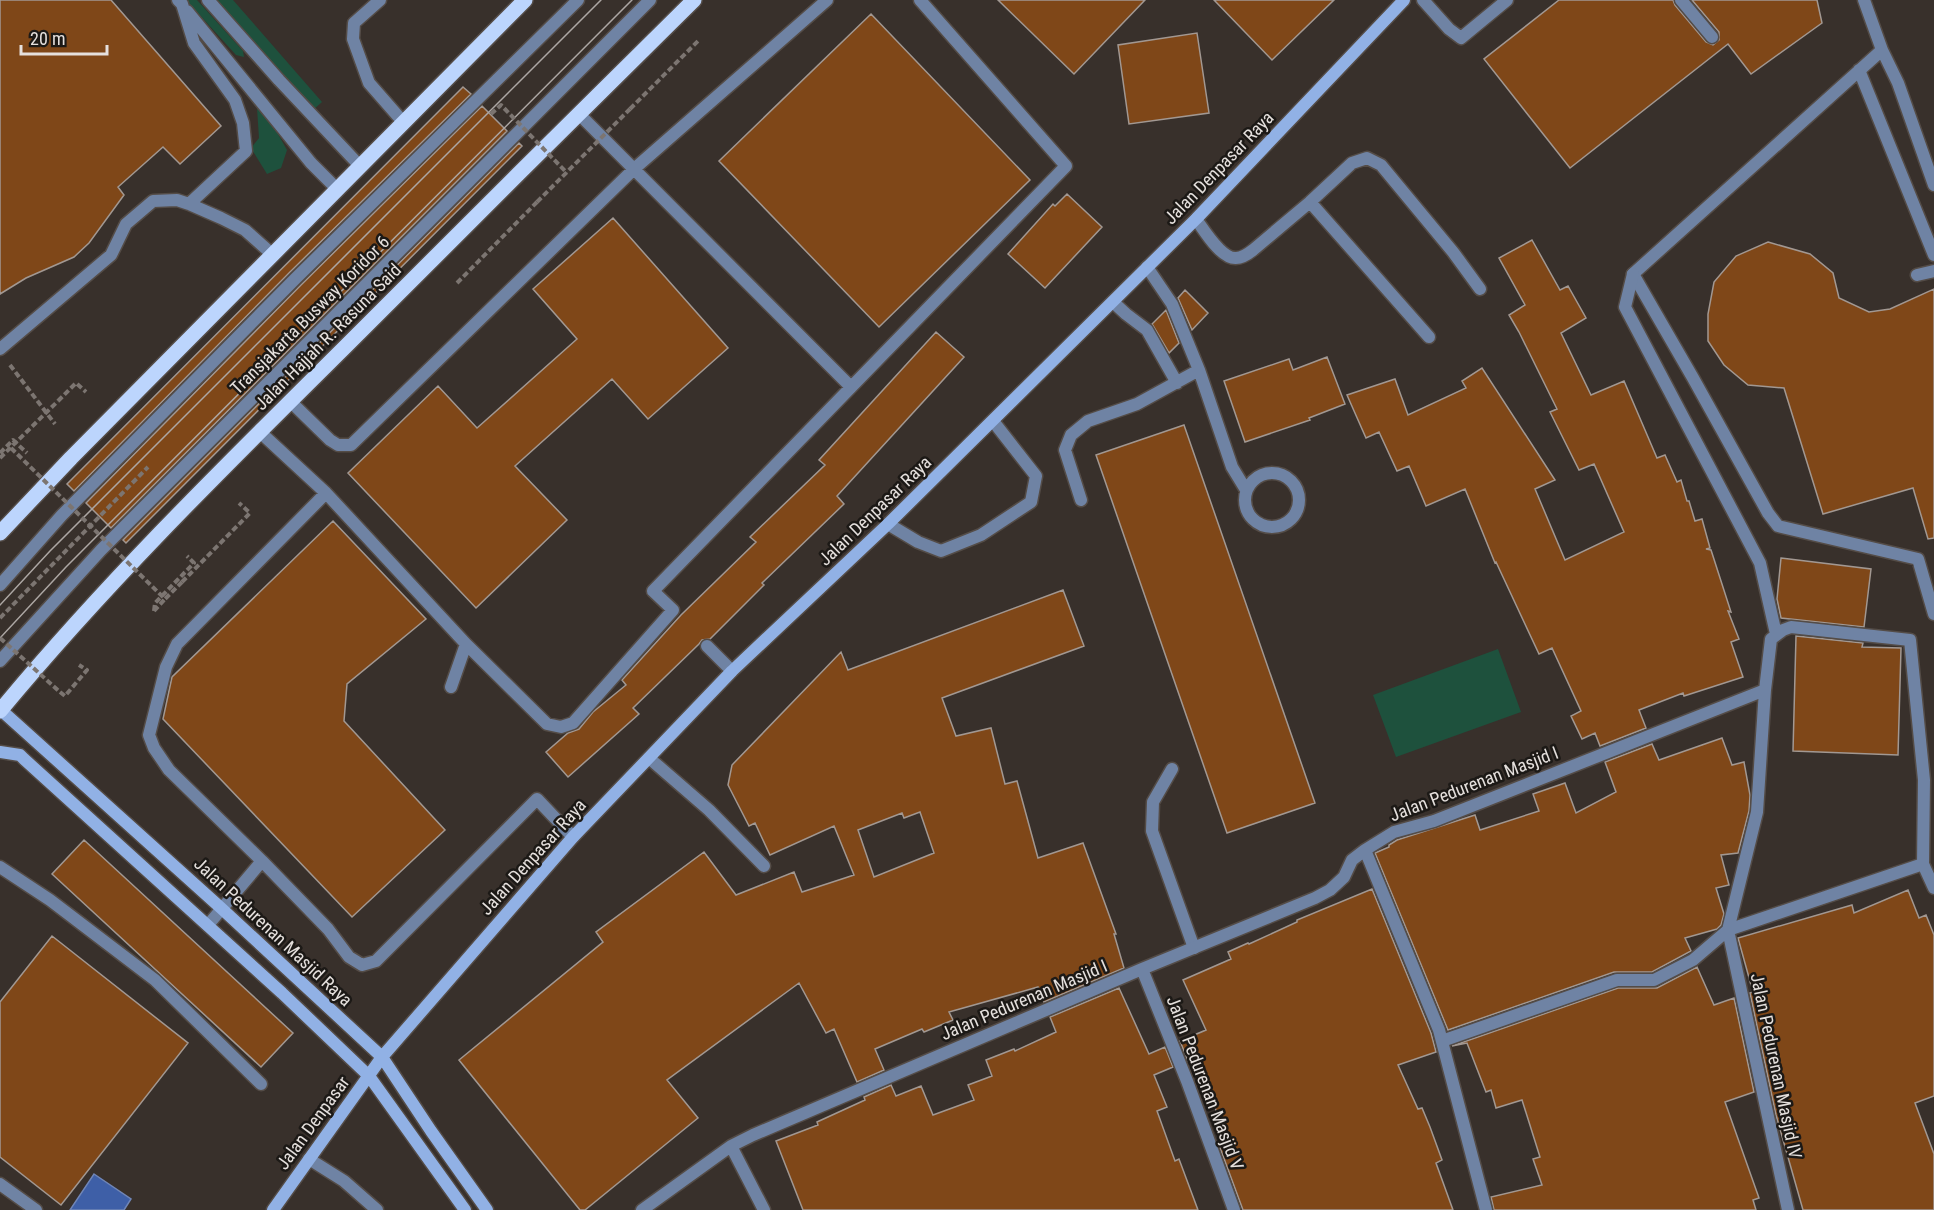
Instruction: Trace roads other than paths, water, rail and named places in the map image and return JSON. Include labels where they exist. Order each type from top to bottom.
[{"type":"main road","points":[[0,533],[79,450],[525,0]]},
{"type":"main road","name":"Jalan Hajjah R. Rasuna Said","points":[[0,711],[98,598],[290,401],[694,0]]},
{"type":"street","points":[[208,0],[360,166]]},
{"type":"street","points":[[380,0],[354,23],[354,39],[369,83],[404,123]]},
{"type":"street","name":"Transjakarta Busway Koridor 6","points":[[0,585],[62,515],[295,279],[578,0]]},
{"type":"street","name":"Transjakarta Busway Koridor 6","points":[[0,661],[110,542],[650,0]]},
{"type":"street","points":[[290,401],[338,445],[351,445],[634,170],[827,0]]},
{"type":"street","points":[[260,432],[326,493],[466,644],[548,724],[561,727],[573,723],[673,610],[653,591],[1066,166],[920,0]]},
{"type":"street","name":"Jalan Denpasar Raya","points":[[382,1057],[573,837],[732,671],[888,524],[1113,302],[1196,219],[1404,0]]},
{"type":"street","points":[[1423,0],[1449,30],[1461,38],[1507,0]]},
{"type":"street","points":[[1681,0],[1712,37]]},
{"type":"street","points":[[1864,0],[1882,50],[1898,83],[1934,185]]},
{"type":"street","points":[[180,2],[311,163],[337,189]]},
{"type":"street","points":[[180,2],[194,43],[235,100],[243,123],[246,151],[189,204]]},
{"type":"street","points":[[1776,634],[1760,563],[1625,307],[1633,274],[1882,50]]},
{"type":"street","points":[[1859,70],[1934,255]]},
{"type":"street","points":[[579,114],[851,387]]},
{"type":"street","points":[[1196,219],[1220,251],[1228,257],[1236,258],[1253,250],[1352,163],[1366,158],[1381,165],[1453,252],[1480,289]]},
{"type":"street","points":[[0,348],[111,255],[126,224],[153,201],[177,200],[238,226],[273,255]]},
{"type":"street","points":[[1310,202],[1429,337]]},
{"type":"street","points":[[1147,267],[1172,304],[1199,370],[1232,466],[1246,490],[1247,511],[1253,520],[1262,526],[1273,527],[1283,525],[1292,519],[1298,510],[1300,499],[1297,489],[1291,480],[1282,474],[1271,472],[1261,474],[1246,490]]},
{"type":"street","points":[[1917,275],[1934,272]]},
{"type":"street","points":[[1633,274],[1768,513],[1778,526],[1918,558],[1934,614]]},
{"type":"street","points":[[1113,302],[1147,330],[1177,382]]},
{"type":"street","points":[[1081,500],[1065,450],[1071,435],[1088,421],[1137,404],[1199,370]]},
{"type":"street","points":[[888,524],[918,542],[940,551],[981,535],[1032,502],[1036,476],[993,421]]},
{"type":"street","points":[[326,493],[177,644],[166,667],[149,735],[154,748],[170,770],[328,929],[349,957],[362,965],[376,961],[537,799],[573,837]]},
{"type":"street","points":[[1765,690],[1771,639],[1791,627],[1910,640],[1924,780],[1923,864],[1934,888]]},
{"type":"street","points":[[451,687],[466,644]]},
{"type":"street","points":[[707,646],[732,671]]},
{"type":"street","name":"Jalan Pedurenan Masjid I","points":[[642,1210],[731,1146],[753,1135],[1330,891],[1344,877],[1352,860],[1394,832],[1434,821],[1765,690]]},
{"type":"street","name":"Jalan Pedurenan Masjid IV","points":[[1765,690],[1757,812],[1728,930],[1788,1210]]},
{"type":"street","name":"Jalan Pedurenan Masjid Raya","points":[[0,711],[221,908],[382,1057],[487,1210]]},
{"type":"street","points":[[0,752],[20,755],[208,925],[369,1076],[465,1210]]},
{"type":"street","points":[[649,758],[709,810],[764,866]]},
{"type":"street","points":[[1172,769],[1153,802],[1152,831],[1194,948]]},
{"type":"street","points":[[1365,850],[1439,1030],[1486,1210]]},
{"type":"street","points":[[208,925],[262,861]]},
{"type":"street","points":[[1442,1041],[1617,980],[1654,980],[1693,960],[1728,930],[1923,864]]},
{"type":"street","points":[[0,867],[50,900],[155,980],[261,1084]]},
{"type":"street","name":"Jalan Pedurenan Masjid V","points":[[1142,969],[1187,1081],[1234,1210]]},
{"type":"street","name":"Jalan Denpasar","points":[[273,1210],[382,1057]]},
{"type":"street","points":[[731,1146],[764,1210]]},
{"type":"street","points":[[309,1159],[344,1180],[377,1210]]},
{"type":"street","points":[[0,1184],[36,1210]]},
{"type":"water","points":[[94,1174],[131,1199],[124,1210],[70,1210]]},
{"type":"tram line","points":[[0,605],[50,551],[601,0]]},
{"type":"tram line","points":[[0,638],[66,567],[632,0]]}]
